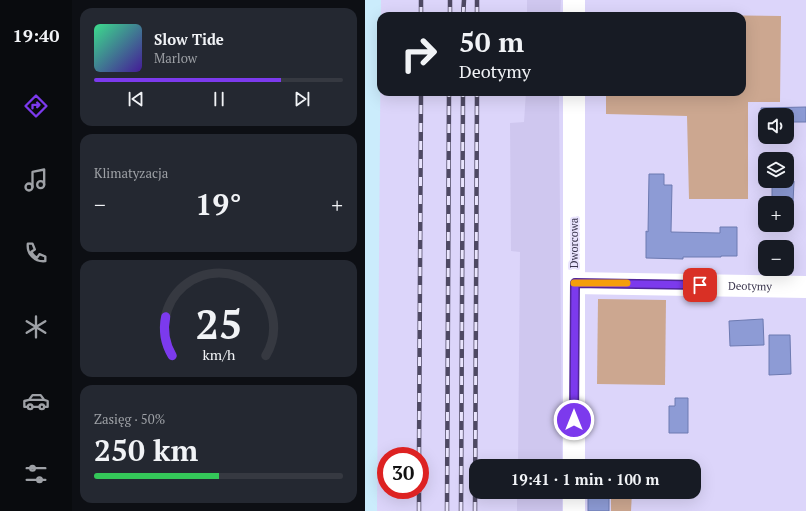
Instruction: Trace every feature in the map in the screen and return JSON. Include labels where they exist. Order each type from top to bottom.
[{"type":"main road","points":[[366,511],[366,198],[370,0]]},
{"type":"street","points":[[574,0],[574,12]]},
{"type":"street","name":"Dworcowa","points":[[574,96],[574,459]]},
{"type":"street","name":"Deotymy","points":[[575,283],[806,287]]},
{"type":"street","points":[[574,499],[574,511]]},
{"type":"shaded area","points":[[527,0],[561,0],[560,12],[527,12]]},
{"type":"shaded area","points":[[746,16],[781,16],[780,102],[748,102],[748,199],[689,199],[687,116],[606,114],[606,96],[746,96]]},
{"type":"shaded area","points":[[526,96],[559,96],[562,459],[518,459],[520,252],[511,251],[510,123],[524,122]]},
{"type":"shaded area","points":[[598,299],[666,300],[665,385],[597,384]]},
{"type":"shaded area","points":[[517,499],[562,499],[562,511],[517,511]]},
{"type":"shaded area","points":[[611,499],[632,499],[631,511],[611,511]]},
{"type":"building","points":[[806,107],[806,122],[794,122],[794,108],[761,108]]},
{"type":"building","points":[[649,174],[664,174],[664,185],[672,185],[671,232],[720,233],[720,227],[737,227],[737,256],[683,257],[683,259],[646,258]]},
{"type":"building","points":[[772,188],[794,188],[793,196],[772,196]]},
{"type":"building","points":[[763,319],[764,345],[730,346],[729,321]]},
{"type":"building","points":[[769,335],[790,335],[791,374],[769,375]]},
{"type":"building","points":[[675,398],[688,398],[688,433],[669,433],[669,406],[675,406]]},
{"type":"building","points":[[588,499],[609,499],[609,511],[588,511]]},
{"type":"railway","points":[[421,0],[421,12]]},
{"type":"railway","points":[[450,0],[450,12]]},
{"type":"railway","points":[[463,12],[464,0]]},
{"type":"railway","points":[[477,0],[477,12]]},
{"type":"railway","points":[[419,447],[421,96]]},
{"type":"railway","points":[[447,511],[449,96]]},
{"type":"railway","points":[[461,511],[463,96]]},
{"type":"railway","points":[[475,511],[477,96]]},
{"type":"railway","points":[[419,499],[419,511]]},
{"type":"slow traffic","points":[[574,283],[627,283]]},
{"type":"route","points":[[574,420],[575,283],[700,285]]}]
